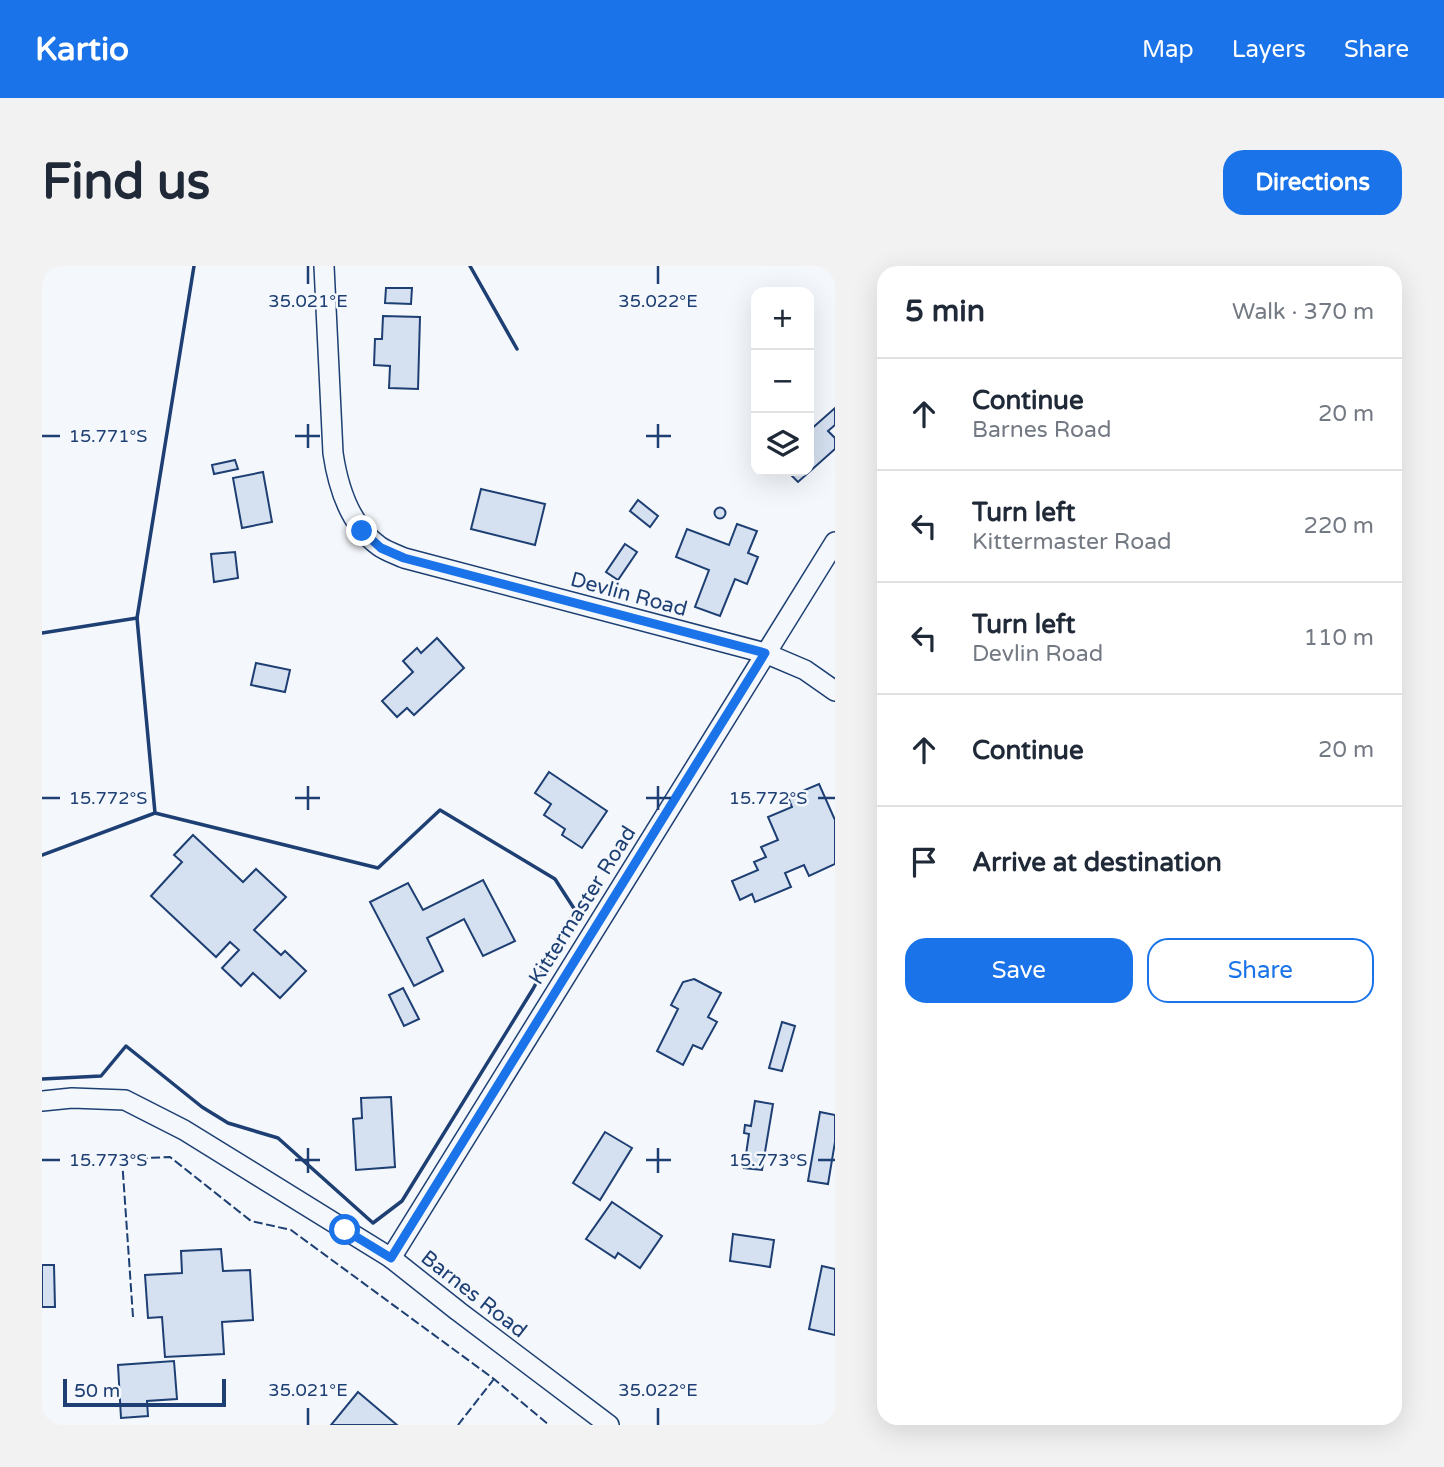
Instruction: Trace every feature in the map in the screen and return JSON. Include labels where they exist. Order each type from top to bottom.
[{"type":"street","name":"Devlin Road","points":[[324,266],[336,477],[362,531],[381,548],[404,558],[765,653],[805,670],[835,691]]},
{"type":"street","name":"Kittermaster Road","points":[[391,1258],[835,542]]},
{"type":"street","name":"Barnes Road","points":[[42,1101],[72,1098],[125,1100],[184,1130],[391,1258],[609,1425]]},
{"type":"building","points":[[386,288],[412,288],[411,304],[385,303]]},
{"type":"building","points":[[383,316],[420,317],[418,389],[389,388],[390,366],[374,365],[375,339],[382,339]]},
{"type":"building","points":[[835,408],[835,425],[828,431],[835,438],[835,449],[814,468],[814,427]]},
{"type":"building","points":[[235,460],[238,469],[214,474],[212,465]]},
{"type":"building","points":[[263,472],[272,522],[242,528],[233,478]]},
{"type":"building","points":[[792,476],[805,476],[798,482]]},
{"type":"building","points":[[481,489],[545,504],[535,545],[471,529]]},
{"type":"building","points":[[638,500],[658,516],[650,527],[630,511]]},
{"type":"building","points":[[720,507],[726,513],[720,519],[714,513]]},
{"type":"building","points":[[737,524],[757,531],[748,553],[758,557],[747,584],[735,579],[720,616],[695,607],[709,570],[676,557],[687,529],[729,545]]},
{"type":"building","points":[[625,544],[637,552],[618,580],[606,572]]},
{"type":"building","points":[[235,552],[238,578],[214,582],[211,554]]},
{"type":"building","points":[[437,638],[464,668],[414,715],[407,708],[397,717],[382,701],[413,672],[403,661],[417,648],[421,653]]},
{"type":"building","points":[[256,663],[290,670],[285,692],[251,685]]},
{"type":"building","points":[[549,772],[607,811],[582,848],[562,835],[565,829],[544,815],[551,804],[535,793]]},
{"type":"building","points":[[819,784],[835,820],[835,864],[809,876],[804,865],[785,873],[791,887],[755,902],[752,894],[740,900],[732,881],[758,870],[754,862],[766,857],[761,847],[778,840],[768,817],[792,807],[788,797]]},
{"type":"building","points":[[193,835],[243,882],[256,869],[286,897],[254,930],[281,955],[285,951],[306,971],[280,998],[253,973],[241,986],[222,968],[239,950],[230,942],[216,957],[151,896],[182,862],[174,855]]},
{"type":"building","points":[[483,880],[515,941],[483,956],[464,919],[427,938],[443,971],[414,986],[370,902],[408,883],[423,910]]},
{"type":"building","points":[[694,979],[721,993],[708,1017],[717,1022],[702,1049],[693,1045],[683,1065],[657,1051],[678,1009],[671,1005],[683,982]]},
{"type":"building","points":[[403,988],[419,1019],[404,1026],[389,995]]},
{"type":"building","points":[[782,1022],[795,1026],[782,1071],[769,1068]]},
{"type":"building","points":[[391,1097],[395,1167],[356,1170],[353,1119],[362,1118],[361,1098]]},
{"type":"building","points":[[755,1101],[773,1104],[762,1170],[744,1168],[749,1134],[744,1133],[745,1125],[751,1126]]},
{"type":"building","points":[[820,1112],[835,1115],[835,1142],[828,1184],[808,1181]]},
{"type":"building","points":[[605,1132],[632,1148],[600,1200],[573,1183]]},
{"type":"building","points":[[612,1202],[662,1236],[640,1268],[618,1253],[615,1258],[586,1239]]},
{"type":"building","points":[[733,1234],[774,1240],[770,1267],[730,1261]]},
{"type":"building","points":[[221,1249],[223,1271],[250,1270],[253,1320],[222,1322],[224,1354],[165,1357],[162,1317],[148,1318],[145,1275],[182,1273],[181,1251]]},
{"type":"building","points":[[42,1265],[54,1265],[55,1307],[42,1307]]},
{"type":"building","points":[[822,1266],[835,1269],[835,1335],[809,1329]]},
{"type":"building","points":[[174,1361],[177,1399],[147,1401],[148,1416],[121,1418],[118,1365]]},
{"type":"building","points":[[358,1392],[397,1425],[331,1425]]},
{"type":"fence","points":[[133,1317],[122,1159],[170,1157],[251,1221],[291,1230],[494,1379],[549,1425]]},
{"type":"fence","points":[[458,1425],[494,1379]]},
{"type":"wall","points":[[42,633],[137,618],[194,266]]},
{"type":"wall","points":[[470,266],[517,349]]},
{"type":"wall","points":[[42,855],[155,813],[137,618]]},
{"type":"wall","points":[[42,1079],[101,1076],[126,1046],[202,1107],[228,1123],[278,1138],[373,1223],[402,1201],[533,989],[575,910],[555,879],[440,810],[378,868],[155,813]]},
{"type":"route","points":[[345,1230],[391,1258],[765,653],[404,558],[381,548],[362,531]]}]
